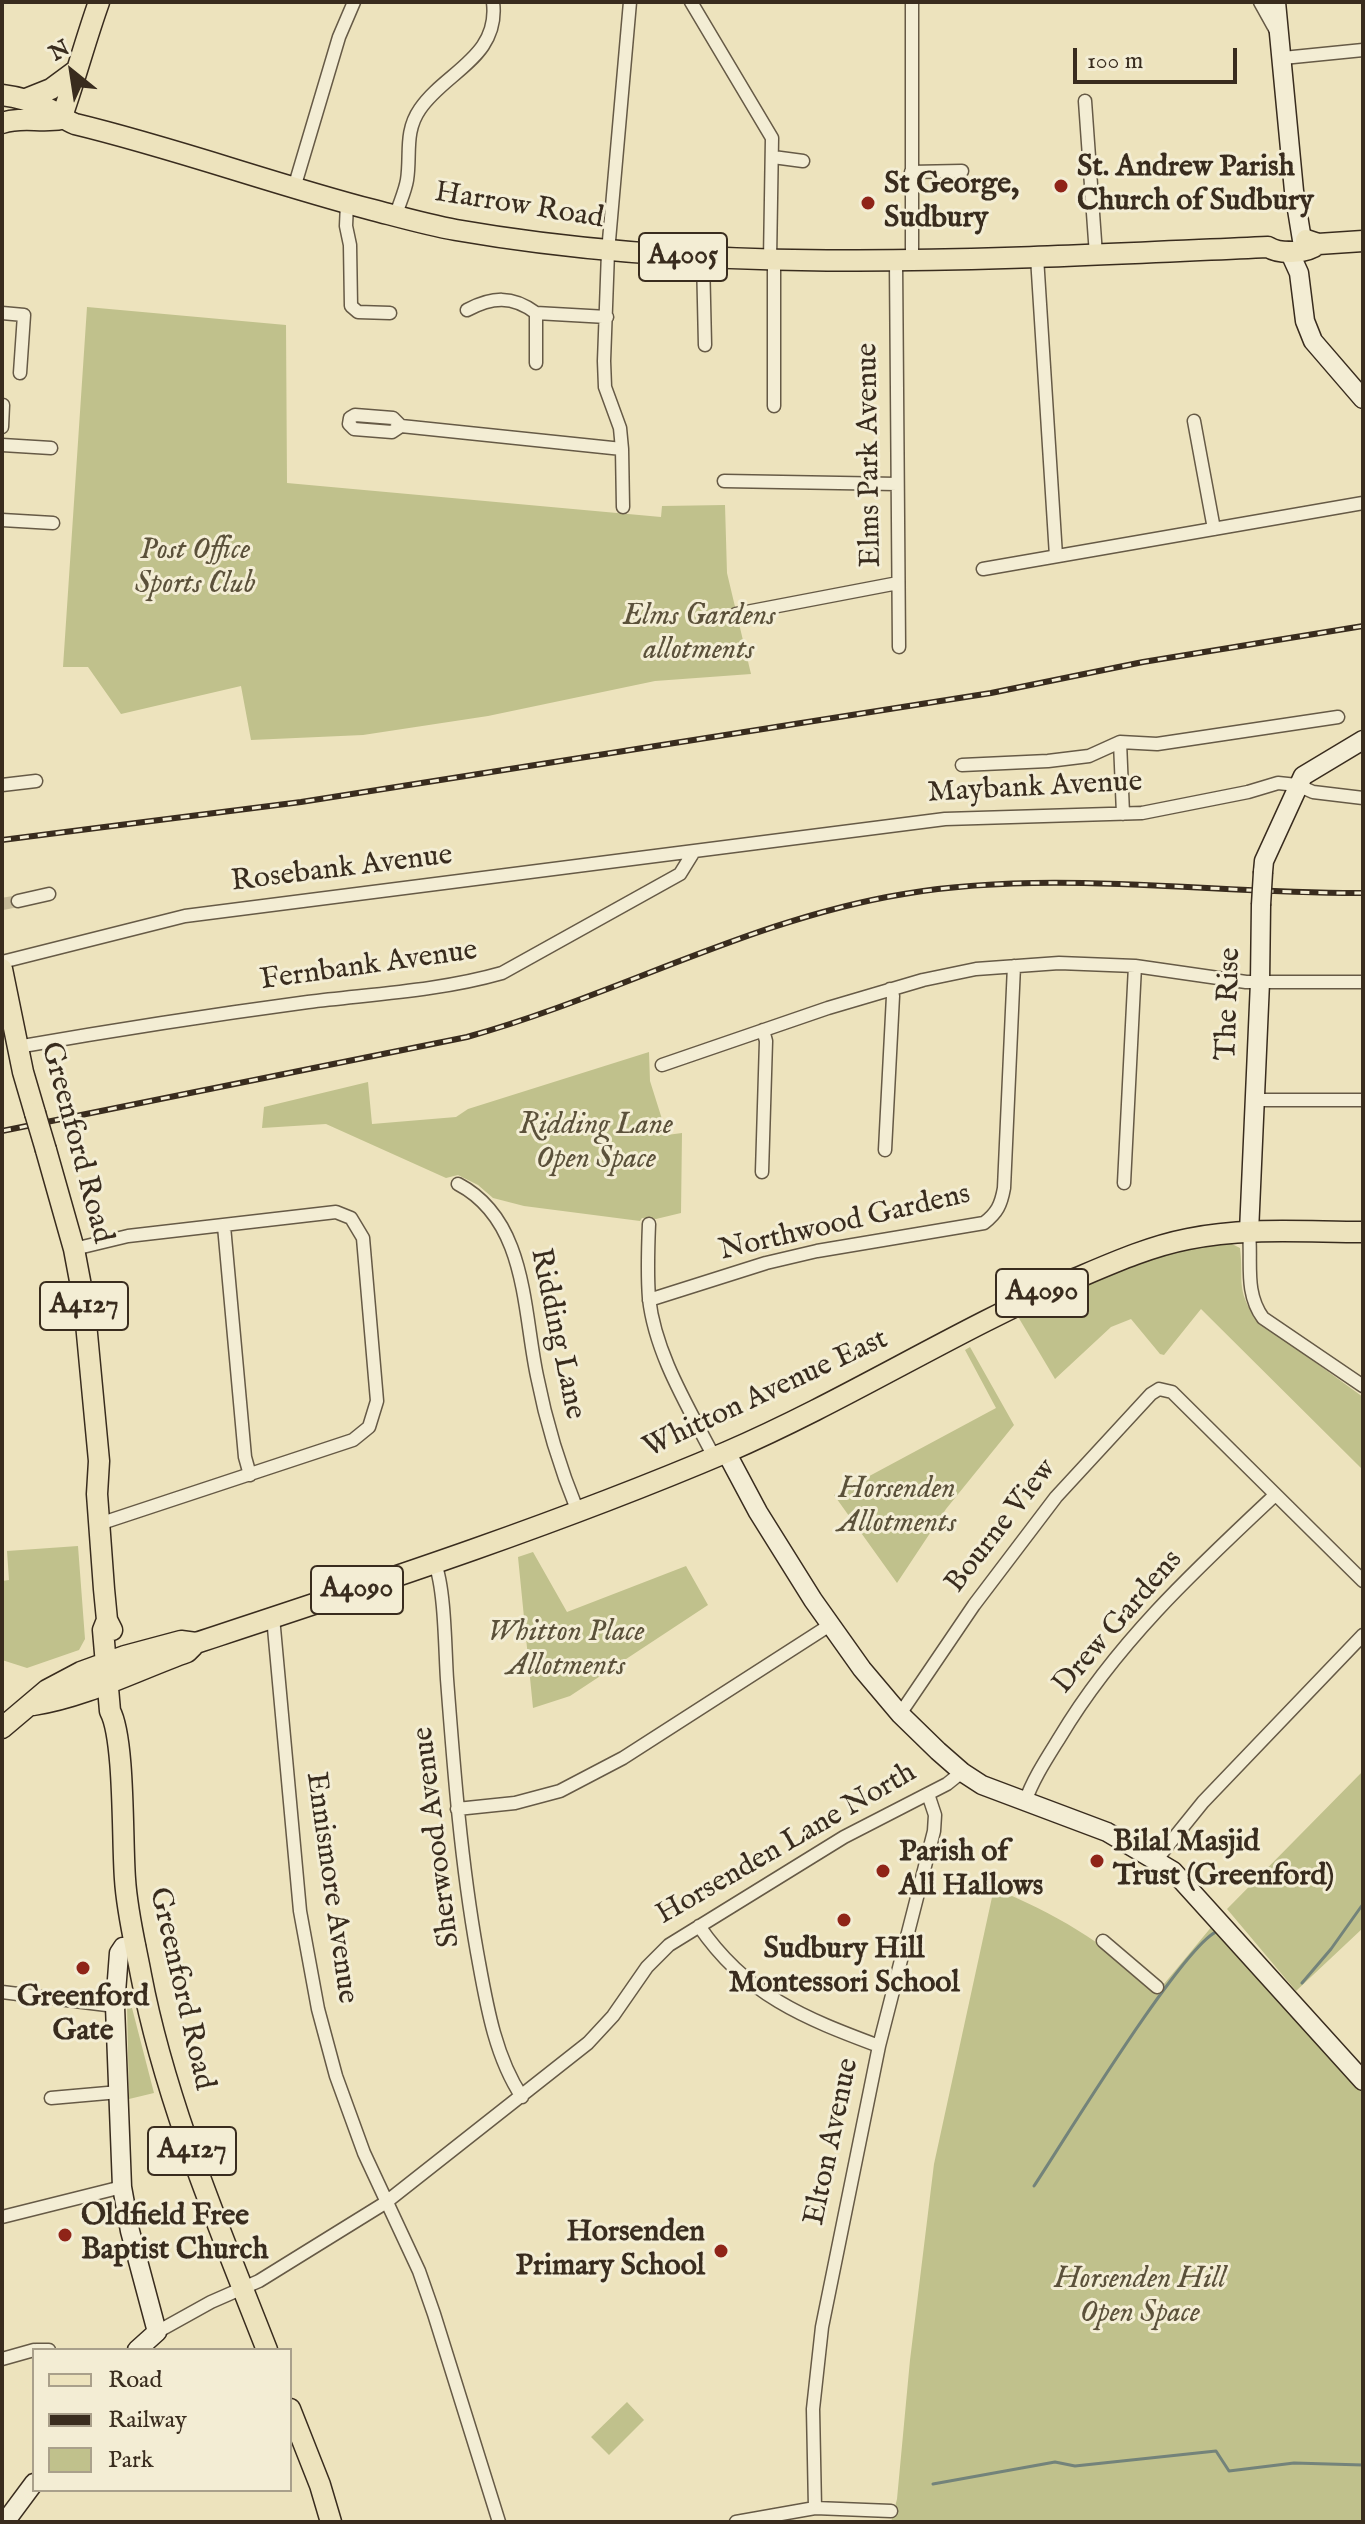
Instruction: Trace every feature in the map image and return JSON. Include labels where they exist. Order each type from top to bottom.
[{"type":"main road","points":[[61,119],[99,2]]},
{"type":"main road","points":[[26,99],[51,89],[74,72]]},
{"type":"main road","points":[[2,96],[11,111],[7,121]]},
{"type":"main road","name":"A4005","points":[[2,96],[26,99]]},
{"type":"main road","name":"Harrow Road","points":[[26,99],[50,109],[61,119],[347,203],[453,230],[608,252],[703,258],[904,262],[1268,247],[1276,251],[1303,245],[1363,241]]},
{"type":"main road","name":"Harrow Road","points":[[7,121],[47,122],[61,119]]},
{"type":"main road","name":"Greenford Road","points":[[2,969],[6,1016],[74,1249],[84,1302],[98,1442],[99,1524],[107,1620],[103,1630],[118,1710],[115,1720],[128,1914],[127,1950],[145,1998],[173,2100],[266,2348]]},
{"type":"main road","name":"Whitton Avenue East","points":[[111,1671],[187,1652],[196,1643],[435,1564],[578,1512],[720,1454],[816,1410],[1007,1309],[1155,1247],[1216,1233],[1363,1232]]},
{"type":"main road","name":"A4090","points":[[2,1728],[31,1705],[52,1702],[111,1671]]},
{"type":"main road","points":[[292,2414],[331,2522]]},
{"type":"street","points":[[294,188],[339,37],[354,2]]},
{"type":"street","points":[[396,215],[407,181],[408,138],[413,123],[430,97],[461,71],[481,47],[493,21],[493,2]]},
{"type":"street","points":[[623,507],[620,428],[605,387],[608,252],[630,2]]},
{"type":"street","points":[[691,2],[772,138],[774,406]]},
{"type":"street","name":"Elms Park Avenue","points":[[899,647],[897,484],[904,262],[911,172],[912,2]]},
{"type":"street","points":[[1260,2],[1279,36]]},
{"type":"street","points":[[1276,2],[1294,191],[1303,245],[1299,273],[1308,331],[1363,399]]},
{"type":"street","points":[[1283,58],[1363,50]]},
{"type":"street","points":[[1085,101],[1096,255]]},
{"type":"street","points":[[773,157],[803,161]]},
{"type":"street","points":[[911,172],[962,171]]},
{"type":"street","points":[[347,203],[351,306],[358,312],[390,313]]},
{"type":"street","points":[[1037,257],[1056,556]]},
{"type":"street","points":[[703,258],[705,345]]},
{"type":"street","points":[[467,310],[489,299],[509,301],[536,313],[607,317]]},
{"type":"street","points":[[2,313],[24,315],[20,373]]},
{"type":"street","points":[[536,313],[536,363]]},
{"type":"street","points":[[2,427],[3,405]]},
{"type":"street","points":[[1194,421],[1214,529]]},
{"type":"street","points":[[401,426],[622,449]]},
{"type":"street","points":[[2,445],[51,448]]},
{"type":"street","points":[[724,481],[897,484]]},
{"type":"street","points":[[983,569],[1363,503]]},
{"type":"street","points":[[2,520],[53,523]]},
{"type":"street","points":[[736,614],[898,583]]},
{"type":"street","points":[[962,765],[1089,756],[1120,742],[1157,744],[1338,717]]},
{"type":"street","points":[[1297,785],[1312,769],[1363,740]]},
{"type":"street","points":[[1120,742],[1123,814]]},
{"type":"street","points":[[2,785],[36,781]]},
{"type":"street","name":"Maybank Avenue","points":[[693,853],[945,819],[1123,814],[1169,809],[1278,783],[1297,785],[1313,792],[1363,798]]},
{"type":"street","name":"The Rise","points":[[1249,1232],[1264,861],[1297,785]]},
{"type":"street","name":"Rosebank Avenue","points":[[2,962],[185,916],[693,853]]},
{"type":"street","name":"Fernbank Avenue","points":[[17,1047],[147,1024],[492,976],[519,966],[680,874],[693,853]]},
{"type":"street","points":[[18,901],[49,894]]},
{"type":"street","points":[[662,1065],[890,989],[976,969],[1059,963],[1135,966],[1260,982],[1363,982]]},
{"type":"street","name":"Northwood Gardens","points":[[649,1300],[779,1260],[984,1223],[995,1215],[1004,1188],[1014,966]]},
{"type":"street","points":[[1124,1183],[1135,966]]},
{"type":"street","points":[[885,1150],[893,996],[890,989]]},
{"type":"street","points":[[762,1172],[766,1041],[763,1030]]},
{"type":"street","points":[[1255,1100],[1363,1100]]},
{"type":"street","name":"Ridding Lane","points":[[458,1184],[485,1203],[505,1231],[521,1284],[544,1411],[578,1512]]},
{"type":"street","points":[[74,1249],[128,1236],[336,1212],[351,1218],[363,1238],[377,1401],[369,1427],[353,1440],[99,1524]]},
{"type":"street","points":[[649,1224],[649,1300],[656,1332],[670,1367],[720,1454],[830,1625],[900,1714],[962,1772]]},
{"type":"street","points":[[224,1226],[245,1457],[250,1475]]},
{"type":"street","points":[[1249,1232],[1251,1289],[1253,1301],[1263,1318],[1363,1386]]},
{"type":"street","name":"Bourne View","points":[[900,1714],[974,1605],[1056,1497],[1151,1394],[1163,1389],[1172,1392],[1275,1495]]},
{"type":"street","points":[[1275,1495],[1363,1581]]},
{"type":"street","name":"Drew Gardens","points":[[1025,1802],[1076,1710],[1128,1642],[1174,1592],[1275,1495]]},
{"type":"street","name":"Sherwood Avenue","points":[[435,1564],[457,1809],[470,1912],[486,2001],[499,2048],[522,2097]]},
{"type":"street","name":"Ennismore Avenue","points":[[273,1617],[299,1898],[318,2009],[349,2114],[385,2203],[419,2271],[499,2522]]},
{"type":"street","points":[[457,1809],[515,1803],[560,1791],[623,1758],[830,1625]]},
{"type":"street","points":[[1157,1859],[1203,1802],[1363,1635]]},
{"type":"street","name":"Horsenden Lane North","points":[[157,2332],[259,2281],[385,2203],[522,2097],[605,2027],[659,1953],[831,1844],[928,1794],[962,1772],[982,1785],[1107,1832],[1157,1859],[1187,1883],[1363,2081]]},
{"type":"street","name":"Elton Avenue","points":[[815,2508],[813,2409],[822,2327],[879,2046],[934,1831],[935,1815],[928,1794]]},
{"type":"street","points":[[699,1926],[738,1972],[783,2006],[814,2022],[879,2046]]},
{"type":"street","points":[[1103,1941],[1157,1987]]},
{"type":"street","points":[[127,1950],[115,2006],[122,2187],[130,2231],[157,2332],[139,2348]]},
{"type":"street","points":[[2,1992],[115,2006]]},
{"type":"street","points":[[51,2098],[119,2092]]},
{"type":"street","points":[[2,2217],[122,2187]]},
{"type":"street","points":[[2,2359],[32,2351]]},
{"type":"street","points":[[5,2522],[32,2486]]},
{"type":"street","points":[[736,2522],[815,2508],[891,2511]]},
{"type":"green space","name":"Post Office Sports Club","points":[[87,307],[286,325],[287,483],[661,517],[662,506],[725,505],[727,573],[751,674],[655,681],[488,716],[363,735],[251,740],[241,686],[121,714],[88,667],[63,667]]},
{"type":"green space","name":"Ridding Lane Open Space","points":[[649,1052],[650,1081],[667,1135],[682,1133],[681,1213],[656,1219],[642,1218],[640,1221],[524,1206],[493,1198],[478,1185],[458,1175],[446,1178],[326,1124],[262,1128],[264,1107],[368,1082],[372,1124],[456,1117],[468,1109]]},
{"type":"green space","points":[[1226,1241],[1240,1248],[1243,1292],[1257,1320],[1363,1397],[1363,1470],[1201,1309],[1164,1355],[1131,1319],[1111,1327],[1055,1379],[1017,1315],[1146,1260]]},
{"type":"green space","name":"Horsenden Allotments","points":[[970,1347],[1014,1425],[946,1509],[897,1583],[834,1495],[996,1408],[965,1350]]},
{"type":"green space","points":[[78,1546],[85,1639],[79,1650],[27,1668],[2,1660],[2,1581],[9,1580],[7,1551]]},
{"type":"green space","name":"Whitton Place Allotments","points":[[533,1552],[567,1612],[686,1566],[708,1605],[570,1696],[533,1708],[518,1557]]},
{"type":"green space","points":[[1363,1771],[1363,1928],[1296,1991],[1227,1909]]},
{"type":"green space","name":"Horsenden Hill Open Space","points":[[994,1888],[1037,1908],[1096,1942],[1150,1989],[1153,1986],[1159,1990],[1213,1925],[1363,2090],[1363,2522],[891,2522],[897,2499],[934,2164]]},
{"type":"green space","points":[[131,2004],[154,2093],[129,2099],[127,2005]]},
{"type":"green space","points":[[627,2402],[644,2420],[609,2455],[591,2437]]},
{"type":"waterway","points":[[1302,1983],[1363,1904]]},
{"type":"waterway","points":[[1034,2186],[1152,2006],[1201,1944],[1218,1931]]},
{"type":"waterway","points":[[933,2484],[1055,2462],[1075,2466],[1216,2451],[1229,2471],[1294,2463],[1363,2465]]},
{"type":"tunnel","points":[[2,904],[18,901]]},
{"type":"railway","points":[[2,840],[301,802],[991,693],[1143,662],[1363,626]]},
{"type":"railway","points":[[2,1131],[467,1037],[576,1001],[792,921],[904,894],[1017,883],[1363,893]]},
{"type":"place","name":"St. Andrew Parish Church of Sudbury","points":[[1061,186]]},
{"type":"place","name":"St George, Sudbury","points":[[868,203]]},
{"type":"place","name":"Bilal Masjid Trust (Greenford)","points":[[1097,1861]]},
{"type":"place","name":"Parish of All Hallows","points":[[883,1871]]},
{"type":"place","name":"Sudbury Hill Montessori School","points":[[844,1920]]},
{"type":"place","name":"Greenford Gate","points":[[83,1968]]},
{"type":"place","name":"Oldfield Free Baptist Church","points":[[65,2235]]},
{"type":"place","name":"Horsenden Primary School","points":[[721,2251]]},
{"type":"park label","name":"Elms Gardens allotments","points":[[699,635]]}]
